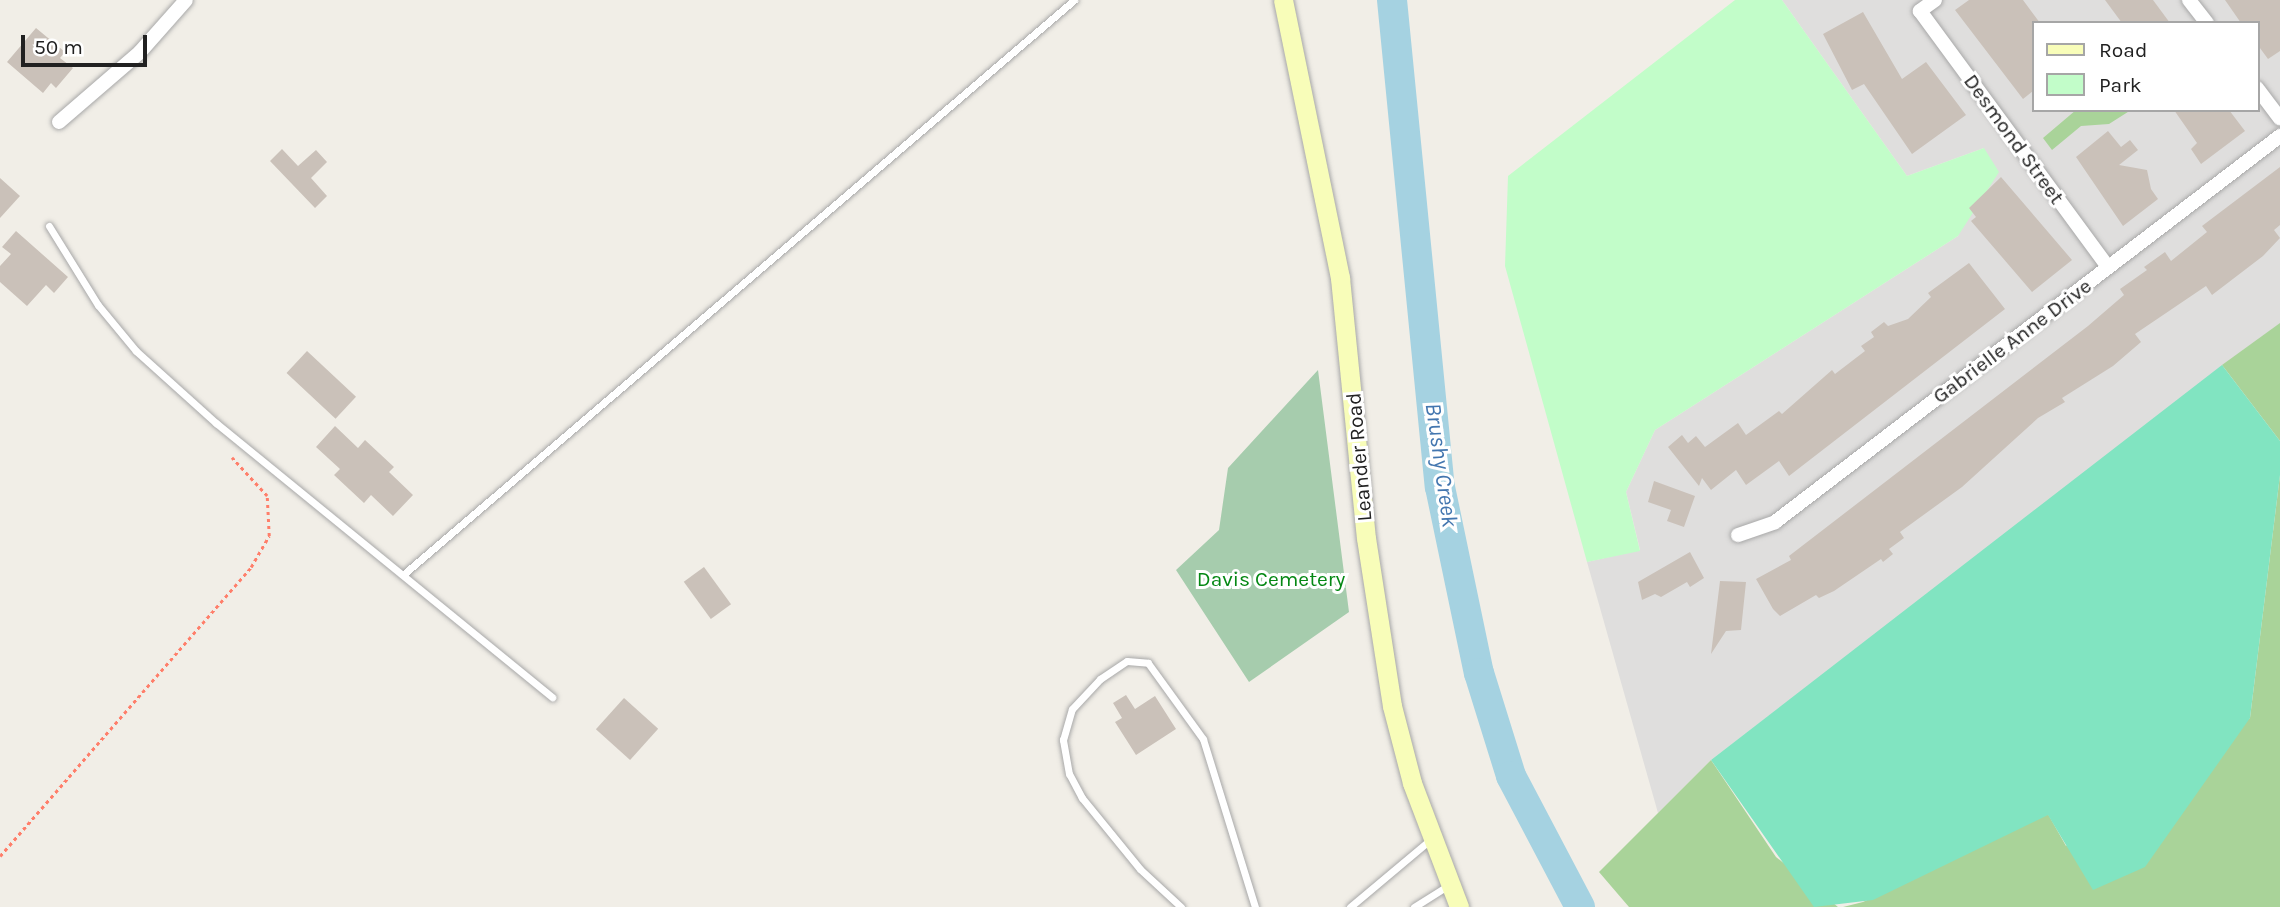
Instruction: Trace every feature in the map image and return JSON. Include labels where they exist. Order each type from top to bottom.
[{"type":"main road","name":"Leander Road","points":[[1283,0],[1340,278],[1375,612],[1396,719],[1431,838],[1460,907]]},
{"type":"street","points":[[59,122],[140,52],[186,0]]},
{"type":"street","name":"Desmond Street","points":[[1935,0],[1920,12],[2108,267]]},
{"type":"street","points":[[2189,0],[2205,21]]},
{"type":"street","points":[[2259,92],[2280,118]]},
{"type":"street","name":"Gabrielle Anne Drive","points":[[1738,536],[1775,522],[2280,136]]},
{"type":"lane","points":[[405,573],[1073,0]]},
{"type":"lane","points":[[49,226],[98,305],[136,351],[216,423],[405,573],[552,697]]},
{"type":"lane","points":[[1181,907],[1140,869],[1082,798],[1069,774],[1063,740],[1072,709],[1100,679],[1127,661],[1148,663],[1203,739],[1255,907]]},
{"type":"lane","points":[[1350,907],[1431,838]]},
{"type":"lane","points":[[1414,907],[1449,884]]},
{"type":"path","points":[[0,856],[251,567],[269,537],[267,496],[232,458]]},
{"type":"shaded area","points":[[1782,0],[2280,0],[2280,324],[1711,760],[1658,813],[1587,562],[1640,550],[1626,492],[1655,430],[1958,236],[1984,148],[1907,176]]},
{"type":"green space","points":[[1735,0],[1782,0],[1907,176],[1984,148],[1999,172],[1958,236],[1655,430],[1626,492],[1640,551],[1587,562],[1505,266],[1508,176]]},
{"type":"green space","points":[[2074,112],[2128,112],[2109,124],[2081,126],[2052,150],[2043,138]]},
{"type":"green space","points":[[2280,323],[2280,441],[2222,365]]},
{"type":"green space","points":[[2222,365],[2280,441],[2280,475],[2250,718],[2145,867],[2093,890],[2048,815],[1873,900],[1814,907],[1711,760]]},
{"type":"green space","name":"Davis Cemetery","points":[[1318,370],[1349,612],[1249,682],[1176,570],[1219,530],[1228,468]]},
{"type":"green space","points":[[2280,475],[2280,907],[1843,907],[1863,902],[2048,814],[2066,846],[2250,718]]},
{"type":"green space","points":[[1711,760],[1776,857],[1838,907],[1629,907],[1599,872]]},
{"type":"building","points":[[1969,0],[2023,0],[2039,21],[2032,21],[2032,92],[2023,99],[1955,10]]},
{"type":"building","points":[[2105,0],[2153,0],[2169,21],[2121,21]]},
{"type":"building","points":[[2225,0],[2280,0],[2280,51],[2268,59],[2259,47],[2259,21],[2240,21]]},
{"type":"building","points":[[1863,12],[1902,79],[1926,62],[1966,115],[1912,154],[1864,84],[1852,90],[1823,34]]},
{"type":"building","points":[[36,28],[65,52],[60,58],[73,68],[56,88],[51,83],[43,93],[7,62]]},
{"type":"building","points":[[2175,112],[2231,112],[2245,131],[2201,164],[2191,149],[2197,143]]},
{"type":"building","points":[[2108,131],[2121,147],[2130,140],[2138,150],[2119,165],[2147,170],[2151,189],[2158,199],[2123,226],[2076,157]]},
{"type":"building","points":[[282,149],[298,166],[316,150],[327,162],[311,178],[327,196],[315,208],[270,161]]},
{"type":"building","points":[[2280,167],[2280,225],[2274,230],[2280,238],[2263,256],[2212,295],[2206,286],[2135,334],[2141,342],[2113,366],[2062,398],[2065,402],[2038,418],[1962,487],[1900,532],[1904,538],[1889,549],[1893,554],[1883,562],[1881,559],[1834,591],[1819,598],[1816,595],[1780,616],[1773,609],[1756,579],[1791,560],[1789,556],[2088,326],[2124,295],[2120,289],[2147,270],[2144,267],[2165,252],[2171,261],[2207,232],[2202,226]]},
{"type":"building","points":[[2001,177],[2072,260],[2032,292],[1971,221],[1976,217],[1969,208]]},
{"type":"building","points":[[0,178],[20,196],[0,218]]},
{"type":"building","points":[[16,231],[68,277],[54,293],[46,285],[27,306],[0,282],[0,266],[11,254],[2,247]]},
{"type":"building","points":[[1969,263],[2005,309],[1789,476],[1779,461],[1746,485],[1736,470],[1711,490],[1702,478],[1699,486],[1668,447],[1682,435],[1688,443],[1696,436],[1705,447],[1738,423],[1746,435],[1779,411],[1782,414],[1832,370],[1835,374],[1865,351],[1861,346],[1874,337],[1871,332],[1884,322],[1888,326],[1908,319],[1931,297],[1928,293]]},
{"type":"building","points":[[307,351],[356,397],[336,419],[287,373]]},
{"type":"building","points":[[335,426],[358,448],[365,440],[394,467],[389,472],[413,495],[393,516],[371,495],[364,503],[334,475],[340,469],[316,447]]},
{"type":"building","points":[[1654,481],[1695,496],[1684,527],[1667,521],[1671,510],[1648,502]]},
{"type":"building","points":[[1690,552],[1704,578],[1690,587],[1687,582],[1661,597],[1655,594],[1642,600],[1638,582]]},
{"type":"building","points":[[704,567],[731,604],[711,619],[684,582]]},
{"type":"building","points":[[1720,581],[1746,582],[1741,630],[1726,631],[1711,654]]},
{"type":"building","points":[[1126,695],[1135,709],[1155,696],[1176,729],[1136,755],[1115,722],[1122,718],[1113,703]]},
{"type":"building","points":[[624,698],[658,729],[630,760],[596,729]]},
{"type":"waterway","name":"Brushy Creek","points":[[1392,0],[1440,487],[1479,673],[1511,776],[1580,907]]}]
